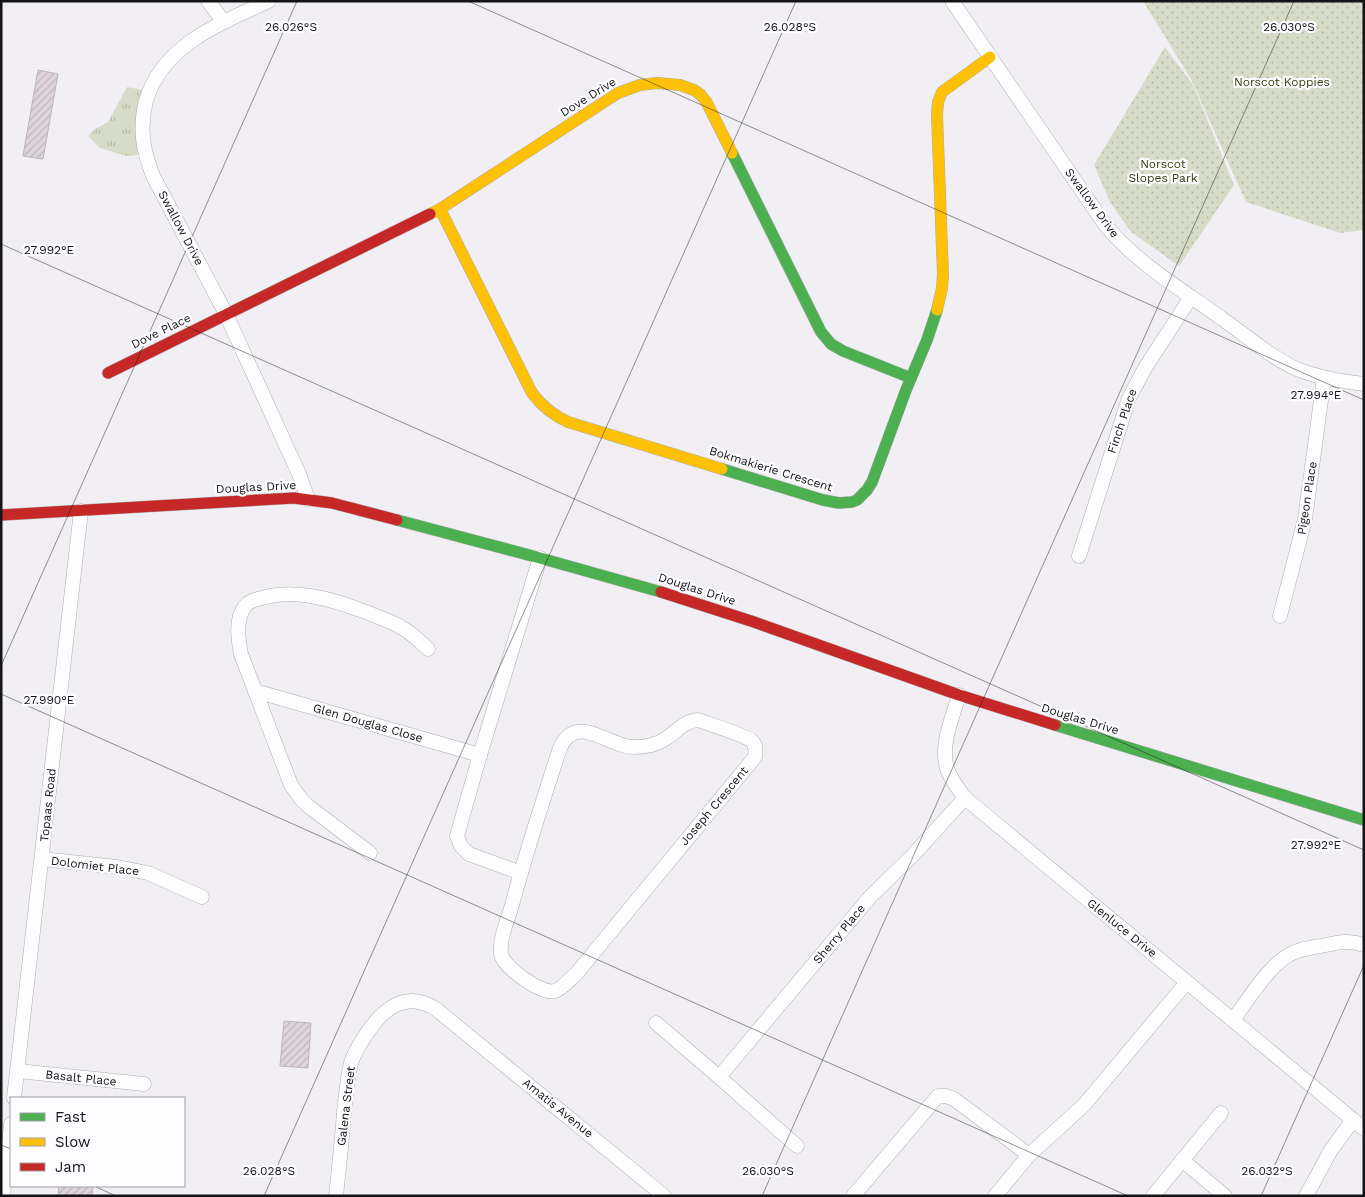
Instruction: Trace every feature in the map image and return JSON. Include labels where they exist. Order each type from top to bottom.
[{"type":"street","points":[[208,1],[224,22]]},
{"type":"street","name":"Swallow Drive","points":[[269,1],[224,22],[181,49],[171,58],[162,68],[150,90],[142,125],[146,158],[153,176],[226,314],[299,474],[308,499]]},
{"type":"street","name":"Swallow Drive","points":[[952,1],[1106,226],[1126,248],[1144,263],[1279,359],[1299,370],[1324,378],[1364,384]]},
{"type":"street","name":"Bokmakierie Crescent","points":[[440,209],[532,393],[546,410],[555,417],[823,500],[849,503],[862,497],[872,482],[939,305],[943,258],[938,102],[946,88],[990,57]]},
{"type":"street","name":"Dove Drive","points":[[226,314],[440,209],[618,93],[642,84],[685,86],[701,95],[709,106],[826,339],[843,351],[911,378]]},
{"type":"street","name":"Finch Place","points":[[1079,556],[1129,398],[1145,368],[1191,297]]},
{"type":"street","name":"Dove Place","points":[[108,373],[226,314]]},
{"type":"street","name":"Pigeon Place","points":[[1280,616],[1305,519],[1324,378]]},
{"type":"street","name":"Douglas Drive","points":[[1,515],[294,498],[351,508],[540,558],[704,605],[959,695],[1364,820]]},
{"type":"street","name":"Topaas Road","points":[[14,1097],[81,511]]},
{"type":"street","points":[[520,873],[469,854],[458,841],[457,836],[540,558]]},
{"type":"street","points":[[370,853],[318,814],[295,791],[241,654],[239,624],[241,614],[246,604],[268,596],[299,594],[316,597],[352,607],[386,620],[403,628],[428,649]]},
{"type":"street","name":"Glen Douglas Close","points":[[255,691],[480,756]]},
{"type":"street","name":"Glenluce Drive","points":[[959,695],[949,728],[945,751],[948,772],[965,798],[1359,1124]]},
{"type":"street","name":"Joseph Crescent","points":[[698,720],[749,740],[756,747],[756,757],[576,974],[556,991],[549,992],[537,988],[512,969],[501,956],[503,937],[520,873],[560,748],[563,740],[569,734],[594,733],[625,746],[635,747],[657,743],[666,739],[687,722],[698,720]]},
{"type":"street","name":"Sherry Place","points":[[719,1077],[870,897],[913,855],[965,798]]},
{"type":"street","name":"Dolomiet Place","points":[[42,859],[117,867],[148,873],[202,896]]},
{"type":"street","points":[[1233,1020],[1271,970],[1287,956],[1296,951],[1340,942],[1349,941],[1364,945]]},
{"type":"street","points":[[995,1196],[1029,1155],[1084,1105],[1187,982]]},
{"type":"street","name":"Galena Street","points":[[336,1196],[348,1078],[354,1056],[363,1038],[378,1018],[391,1006],[400,1002],[423,1002],[436,1009],[450,1021]]},
{"type":"street","name":"Amatis Avenue","points":[[450,1021],[664,1196]]},
{"type":"street","points":[[656,1023],[797,1146]]},
{"type":"street","name":"Basalt Place","points":[[18,1071],[144,1084]]},
{"type":"street","points":[[854,1196],[938,1096],[954,1099],[1029,1155]]},
{"type":"street","points":[[1153,1196],[1221,1113]]},
{"type":"street","points":[[1306,1196],[1331,1150],[1359,1124]]},
{"type":"street","points":[[3,1196],[10,1133]]},
{"type":"street","points":[[1182,1160],[1225,1196]]},
{"type":"green space","name":"Norscot Koppies","points":[[1143,1],[1364,1],[1364,230],[1340,233],[1246,202],[1191,79]]},
{"type":"green space","name":"Norscot Slopes Park","points":[[1165,47],[1193,85],[1234,185],[1179,266],[1131,232],[1110,202],[1094,165]]},
{"type":"green space","points":[[127,87],[143,90],[137,146],[138,155],[126,156],[100,148],[88,136],[95,129],[108,122]]},
{"type":"building","points":[[38,70],[58,74],[43,159],[23,156]]},
{"type":"building","points":[[284,1021],[311,1023],[308,1068],[280,1066]]},
{"type":"building","points":[[59,1187],[93,1187],[92,1196],[58,1196]]},
{"type":"traffic: fast","points":[[732,153],[821,332],[831,344],[843,351],[911,378]]},
{"type":"traffic: fast","points":[[722,469],[823,500],[839,503],[857,500],[872,482],[937,310]]},
{"type":"traffic: fast","points":[[397,520],[661,592]]},
{"type":"traffic: fast","points":[[1055,725],[1364,820]]},
{"type":"traffic: slow","points":[[937,310],[943,275],[938,102],[942,92],[990,57]]},
{"type":"traffic: slow","points":[[430,214],[618,93],[640,85],[657,83],[680,85],[694,90],[701,95],[707,103],[732,153]]},
{"type":"traffic: slow","points":[[440,209],[532,393],[544,406],[568,422],[722,469]]},
{"type":"traffic: jam","points":[[108,373],[430,214]]},
{"type":"traffic: jam","points":[[1,515],[294,498],[332,503],[397,520]]},
{"type":"traffic: jam","points":[[661,592],[754,622],[959,695],[1055,725]]}]
